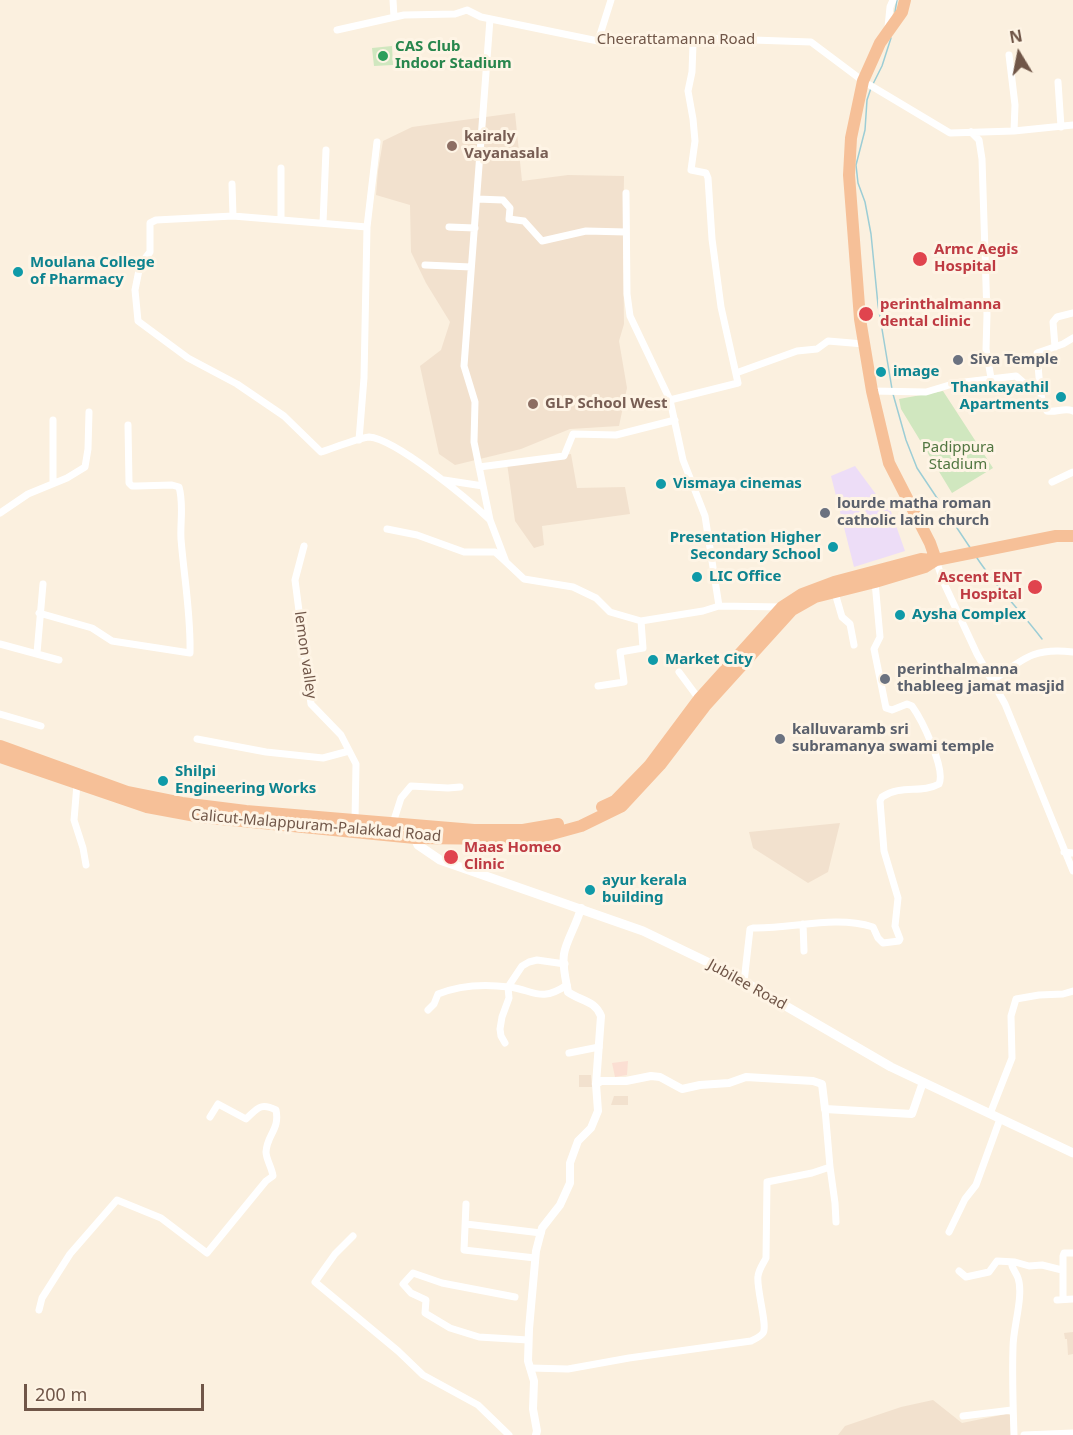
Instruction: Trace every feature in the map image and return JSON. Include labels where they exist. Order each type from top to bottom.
[{"type":"highway","points":[[0,746],[128,792],[160,799],[246,811],[474,830],[523,830],[552,826],[586,816],[615,801],[642,773],[699,699],[782,608],[802,594],[815,593],[834,582],[921,560],[936,560],[927,537],[889,463],[872,391],[860,319],[849,175],[852,138],[880,43],[902,12],[905,0]]},
{"type":"highway","name":"Calicut-Malappuram-Palakkad Road","points":[[0,757],[147,807],[201,817],[415,838],[541,837],[581,826],[622,806],[660,765],[705,706],[792,610],[815,593],[835,593],[925,567],[936,560],[1056,536],[1073,536]]},
{"type":"highway","points":[[415,838],[410,835],[409,830],[417,825]]},
{"type":"main road","name":"Jubilee Road","points":[[415,838],[418,845],[440,860],[644,931],[744,982],[891,1067],[1073,1153]]},
{"type":"street","points":[[393,0],[394,17]]},
{"type":"street","points":[[598,41],[611,0]]},
{"type":"street","points":[[892,0],[890,7],[892,28]]},
{"type":"street","name":"Cheerattamanna Road","points":[[337,30],[394,17],[455,14],[467,10],[490,18],[598,41],[695,38],[811,42],[869,84],[950,133],[1014,131],[1073,125]]},
{"type":"street","points":[[490,18],[464,366],[475,402],[474,442],[490,520],[506,562]]},
{"type":"street","points":[[670,400],[738,382],[721,307],[712,239],[708,178],[706,173],[691,170],[694,141],[688,91],[695,38]]},
{"type":"street","points":[[1009,55],[1015,105],[1014,131]]},
{"type":"street","points":[[1058,82],[1061,127]]},
{"type":"street","points":[[971,132],[979,140],[982,159],[987,315],[985,336],[991,378]]},
{"type":"street","points":[[359,440],[364,378],[367,227],[377,142]]},
{"type":"street","points":[[324,223],[326,150]]},
{"type":"street","points":[[281,168],[281,220]]},
{"type":"street","points":[[232,184],[233,216]]},
{"type":"street","points":[[626,193],[627,294],[630,316],[670,400],[683,460],[705,516],[719,606]]},
{"type":"street","points":[[477,199],[503,200],[510,208],[509,219],[524,221],[542,240],[586,231],[627,232]]},
{"type":"street","points":[[367,227],[233,216],[156,220],[150,223],[150,252],[140,265],[135,290],[138,321],[188,358],[237,384],[284,416],[321,452],[368,437],[396,447],[466,497],[490,520]]},
{"type":"street","points":[[448,227],[475,228]]},
{"type":"street","points":[[425,265],[471,267]]},
{"type":"street","points":[[1055,347],[1053,322],[1058,317],[1073,313]]},
{"type":"street","points":[[1073,338],[1037,353],[1043,405],[1047,411],[1067,409],[1073,411]]},
{"type":"street","points":[[736,373],[797,351],[817,349],[828,341],[864,344]]},
{"type":"street","points":[[872,391],[926,392],[956,383],[1016,376],[1024,383],[1033,384],[1040,389]]},
{"type":"street","points":[[0,513],[28,494],[77,473],[85,467],[89,412]]},
{"type":"street","points":[[53,420],[53,483]]},
{"type":"street","points":[[479,467],[564,456],[566,446],[573,434],[616,435],[675,420]]},
{"type":"street","points":[[39,613],[92,628],[112,641],[190,653],[179,487],[172,485],[132,486],[129,483],[128,425]]},
{"type":"street","points":[[1052,482],[1073,472]]},
{"type":"street","points":[[441,479],[483,486]]},
{"type":"street","points":[[387,529],[417,535],[464,552],[495,552],[524,579],[573,587],[596,598],[610,612],[641,621],[703,611],[719,606],[782,608]]},
{"type":"street","name":"lemon valley","points":[[304,546],[295,580],[311,704],[340,735],[356,764],[355,821]]},
{"type":"street","points":[[936,560],[976,654],[1005,704],[1073,871]]},
{"type":"street","points":[[744,982],[750,929],[847,923],[870,926],[883,943],[900,939],[895,926],[898,898],[884,855],[880,801],[889,792],[935,787],[941,780],[941,774],[912,706],[907,704],[892,710],[886,708],[874,648],[880,637],[875,582]]},
{"type":"street","points":[[37,653],[43,584]]},
{"type":"street","points":[[835,593],[842,617],[850,624],[854,645]]},
{"type":"street","points":[[598,686],[624,682],[620,652],[643,648],[641,621]]},
{"type":"street","points":[[0,644],[59,660]]},
{"type":"street","points":[[992,681],[1029,655],[1052,650],[1073,652]]},
{"type":"street","points":[[679,672],[699,699]]},
{"type":"street","points":[[0,714],[41,726]]},
{"type":"street","points":[[197,739],[266,752],[323,758],[349,751]]},
{"type":"street","points":[[77,784],[74,820],[86,865]]},
{"type":"street","points":[[393,823],[401,798],[411,786],[460,787]]},
{"type":"street","points":[[1064,852],[1073,853]]},
{"type":"street","points":[[536,1435],[533,1409],[534,1381],[530,1368],[528,1340],[535,1258],[542,1228],[560,1205],[570,1183],[570,1163],[578,1141],[591,1128],[598,1111],[596,1084],[602,1016],[590,1002],[570,995],[565,964],[566,947],[581,908]]},
{"type":"street","points":[[802,924],[804,951]]},
{"type":"street","points":[[505,1043],[500,1029],[508,998],[508,987],[522,966],[537,960],[565,964]]},
{"type":"street","points":[[428,1010],[434,1004],[436,997],[444,992],[474,986],[508,987],[538,995],[567,985]]},
{"type":"street","points":[[990,1114],[1012,1058],[1011,1016],[1016,999],[1073,991]]},
{"type":"street","points":[[569,1053],[599,1047]]},
{"type":"street","points":[[596,1084],[602,1081],[626,1081],[651,1076],[660,1077],[682,1089],[729,1083],[746,1077],[813,1081],[822,1084],[836,1222]]},
{"type":"street","points":[[825,1109],[912,1114],[923,1082]]},
{"type":"street","points":[[39,1310],[42,1298],[70,1254],[117,1200],[161,1218],[207,1253],[266,1181],[273,1176],[266,1154],[268,1141],[278,1121],[276,1110],[268,1106],[261,1106],[246,1119],[218,1104],[210,1117]]},
{"type":"street","points":[[949,1232],[965,1200],[976,1185],[1000,1119]]},
{"type":"street","points":[[530,1368],[568,1369],[751,1341],[762,1335],[765,1327],[758,1278],[766,1258],[767,1182],[830,1167]]},
{"type":"street","points":[[465,1204],[464,1250],[535,1258]]},
{"type":"street","points":[[466,1224],[541,1233]]},
{"type":"street","points":[[353,1236],[335,1254],[315,1282],[398,1351],[423,1375],[478,1405],[509,1435]]},
{"type":"street","points":[[1073,1253],[1064,1253],[1060,1300],[1073,1299]]},
{"type":"street","points":[[959,1271],[966,1276],[989,1272],[997,1261],[1029,1266],[1042,1265],[1062,1270]]},
{"type":"street","points":[[1011,1262],[1013,1272],[1018,1278],[1020,1302],[1015,1318],[1013,1347],[1014,1435]]},
{"type":"street","points":[[515,1297],[442,1283],[413,1273],[403,1284],[411,1293],[426,1300],[425,1313],[450,1328],[485,1338],[528,1340]]},
{"type":"street","points":[[963,1416],[1012,1410]]},
{"type":"street","points":[[1024,1435],[1073,1433]]},
{"type":"shaded area","points":[[515,113],[522,181],[568,175],[624,176],[624,324],[619,341],[627,388],[619,426],[570,429],[521,449],[455,465],[439,454],[420,366],[441,350],[450,322],[426,283],[411,252],[410,205],[376,195],[383,141],[412,127]]},
{"type":"shaded area","points":[[571,454],[577,488],[625,487],[630,514],[542,526],[544,545],[534,548],[515,521],[507,463]]},
{"type":"shaded area","points":[[855,466],[881,501],[887,500],[905,551],[854,567],[831,476]]},
{"type":"shaded area","points":[[840,823],[828,872],[808,883],[753,848],[749,832]]},
{"type":"shaded area","points":[[628,1061],[627,1075],[615,1077],[612,1063]]},
{"type":"shaded area","points":[[579,1075],[591,1075],[592,1087],[579,1087]]},
{"type":"shaded area","points":[[614,1096],[628,1096],[628,1105],[611,1105]]},
{"type":"shaded area","points":[[1073,1332],[1073,1354],[1068,1355],[1067,1339],[1064,1333]]},
{"type":"shaded area","points":[[933,1400],[962,1423],[1010,1415],[1011,1435],[838,1435],[845,1426],[901,1407]]},
{"type":"green space","name":"CAS Club Indoor Stadium","points":[[392,46],[393,65],[374,66],[372,48]]},
{"type":"green space","name":"Padippura Stadium","points":[[943,391],[993,468],[952,493],[901,409],[899,399]]},
{"type":"waterway","points":[[895,12],[897,0]]},
{"type":"waterway","points":[[873,84],[882,66],[891,38]]},
{"type":"waterway","points":[[871,88],[867,100],[865,130],[856,165],[858,183],[865,202],[871,234],[878,305],[892,389]]},
{"type":"waterway","points":[[893,394],[906,440],[917,468],[971,549]]},
{"type":"waterway","points":[[977,558],[1042,639]]},
{"type":"place","name":"CAS Club Indoor Stadium","points":[[383,56]]},
{"type":"place","name":"kairaly Vayanasala","points":[[452,146]]},
{"type":"place","name":"Armc Aegis Hospital","points":[[920,259]]},
{"type":"place","name":"Moulana College of Pharmacy","points":[[18,272]]},
{"type":"place","name":"perinthalmanna dental clinic","points":[[866,314]]},
{"type":"place","name":"Siva Temple","points":[[958,360]]},
{"type":"place","name":"image","points":[[881,372]]},
{"type":"place","name":"Thankayathil Apartments","points":[[1061,397]]},
{"type":"place","name":"GLP School West","points":[[533,404]]},
{"type":"place","name":"Vismaya cinemas","points":[[661,484]]},
{"type":"place","name":"lourde matha roman catholic latin church","points":[[825,513]]},
{"type":"place","name":"Presentation Higher Secondary School","points":[[833,547]]},
{"type":"place","name":"LIC Office","points":[[697,577]]},
{"type":"place","name":"Ascent ENT Hospital","points":[[1035,587]]},
{"type":"place","name":"Aysha Complex","points":[[900,615]]},
{"type":"place","name":"Market City","points":[[653,660]]},
{"type":"place","name":"perinthalmanna thableeg jamat masjid","points":[[885,679]]},
{"type":"place","name":"kalluvaramb sri subramanya swami temple","points":[[780,739]]},
{"type":"place","name":"Shilpi Engineering Works","points":[[163,781]]},
{"type":"place","name":"Maas Homeo Clinic","points":[[451,857]]},
{"type":"place","name":"ayur kerala building","points":[[590,890]]}]
